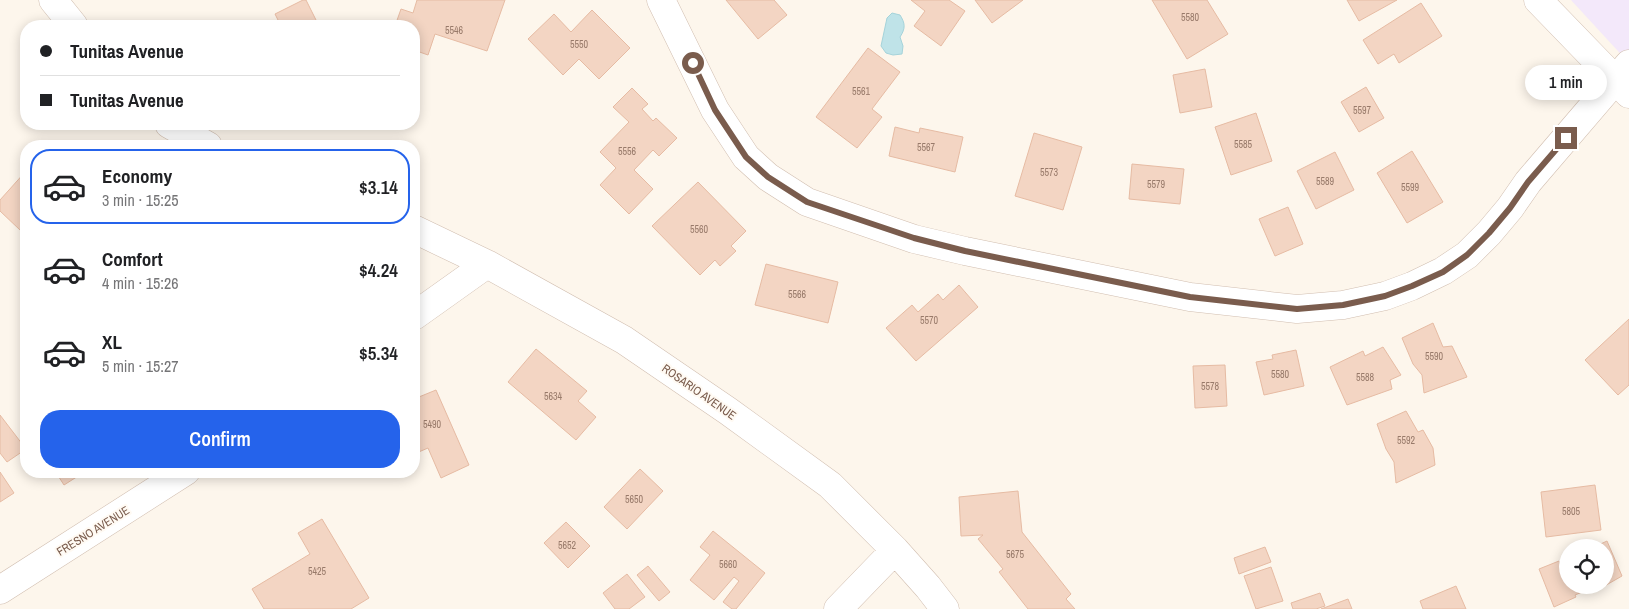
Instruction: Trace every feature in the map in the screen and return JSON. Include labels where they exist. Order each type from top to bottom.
[{"type":"street","points":[[53,0],[69,20]]},
{"type":"street","points":[[661,0],[715,110],[746,157],[768,177],[807,202],[914,238],[965,251],[1190,297],[1297,309],[1343,305],[1385,296],[1443,272],[1467,255],[1494,227],[1528,182],[1625,79],[1538,0]]},
{"type":"street","points":[[180,130],[197,140]]},
{"type":"street","name":"ROSARIO AVENUE","points":[[420,233],[487,264],[624,340],[728,411],[830,485],[895,550],[928,586],[945,609]]},
{"type":"street","points":[[420,312],[487,264]]},
{"type":"street","name":"FRESNO AVENUE","points":[[0,590],[175,478]]},
{"type":"street","points":[[838,609],[895,550]]},
{"type":"shaded area","points":[[1571,0],[1629,0],[1629,63]]},
{"type":"water","points":[[892,13],[900,15],[904,23],[900,37],[903,46],[902,54],[893,55],[886,53],[881,46],[887,18]]},
{"type":"building","points":[[306,0],[316,20],[278,20],[275,14]]},
{"type":"building","points":[[417,0],[505,0],[487,51],[435,34],[428,55],[420,52],[420,20],[397,20],[401,9],[413,13]]},
{"type":"building","points":[[726,0],[774,0],[787,15],[758,39]]},
{"type":"building","points":[[911,0],[949,0],[965,11],[941,46],[914,26],[925,11]]},
{"type":"building","points":[[975,0],[1023,0],[992,23]]},
{"type":"building","points":[[1152,0],[1207,0],[1228,34],[1187,59]]},
{"type":"building","points":[[1347,0],[1397,0],[1359,21]]},
{"type":"building","points":[[1421,3],[1442,36],[1399,63],[1394,54],[1378,64],[1363,40]]},
{"type":"building","points":[[592,10],[630,48],[599,79],[579,59],[563,75],[528,39],[554,14],[571,32]]},
{"type":"building","points":[[868,48],[900,72],[872,109],[882,117],[857,148],[816,117]]},
{"type":"building","points":[[1205,69],[1212,107],[1180,113],[1173,75]]},
{"type":"building","points":[[1366,87],[1384,118],[1359,132],[1341,102]]},
{"type":"building","points":[[632,88],[648,104],[642,109],[653,121],[656,118],[677,138],[659,156],[653,150],[634,170],[653,189],[629,214],[600,185],[616,168],[600,152],[629,122],[613,107]]},
{"type":"building","points":[[1256,113],[1272,161],[1231,175],[1215,127]]},
{"type":"building","points":[[895,127],[919,133],[920,128],[963,137],[955,172],[889,156]]},
{"type":"building","points":[[1034,133],[1082,147],[1063,210],[1015,196]]},
{"type":"building","points":[[1412,151],[1443,202],[1407,223],[1377,173]]},
{"type":"building","points":[[1335,152],[1354,190],[1316,209],[1297,171]]},
{"type":"building","points":[[1132,164],[1184,169],[1180,204],[1129,199]]},
{"type":"building","points":[[20,178],[20,230],[0,211],[0,200]]},
{"type":"building","points":[[698,182],[746,231],[731,246],[736,251],[720,266],[715,260],[700,275],[652,226]]},
{"type":"building","points":[[1288,207],[1303,244],[1275,256],[1259,219]]},
{"type":"building","points":[[766,264],[838,282],[828,323],[755,305]]},
{"type":"building","points":[[959,285],[978,307],[916,361],[886,328],[912,305],[918,312],[938,294],[943,300]]},
{"type":"building","points":[[1629,319],[1629,385],[1618,395],[1585,360]]},
{"type":"building","points":[[1433,323],[1443,347],[1452,346],[1467,377],[1424,393],[1422,375],[1413,364],[1402,338]]},
{"type":"building","points":[[1383,347],[1401,375],[1390,380],[1392,389],[1347,405],[1330,367],[1363,351],[1365,356]]},
{"type":"building","points":[[536,349],[587,391],[578,401],[596,417],[576,440],[508,382]]},
{"type":"building","points":[[1296,350],[1304,386],[1264,395],[1256,362],[1273,359],[1272,355]]},
{"type":"building","points":[[1225,365],[1227,406],[1195,408],[1193,366]]},
{"type":"building","points":[[436,390],[469,465],[441,478],[428,448],[420,451],[420,397]]},
{"type":"building","points":[[1406,411],[1418,432],[1423,430],[1433,448],[1435,465],[1396,483],[1394,462],[1386,449],[1377,424]]},
{"type":"building","points":[[0,415],[20,441],[20,453],[7,462],[0,453]]},
{"type":"building","points":[[640,469],[663,491],[627,529],[604,507]]},
{"type":"building","points":[[0,472],[14,493],[0,502]]},
{"type":"building","points":[[60,478],[75,478],[64,485]]},
{"type":"building","points":[[1595,485],[1601,530],[1546,537],[1541,492]]},
{"type":"building","points":[[1018,491],[1022,532],[1071,594],[1066,599],[1075,609],[1028,609],[999,572],[1003,569],[978,539],[983,535],[961,536],[959,497]]},
{"type":"building","points":[[322,519],[369,598],[351,609],[264,609],[252,589],[310,554],[298,533]]},
{"type":"building","points":[[566,522],[590,546],[568,568],[544,543]]},
{"type":"building","points":[[713,531],[765,573],[736,609],[732,609],[723,602],[739,581],[734,577],[714,600],[690,580],[710,555],[700,547]]},
{"type":"building","points":[[1265,547],[1271,562],[1239,574],[1234,558]]},
{"type":"building","points":[[1614,557],[1622,576],[1614,581]]},
{"type":"building","points":[[1559,561],[1559,594],[1577,594],[1575,595],[1576,597],[1554,607],[1539,569]]},
{"type":"building","points":[[648,566],[670,592],[659,601],[637,575]]},
{"type":"building","points":[[1271,567],[1283,601],[1256,609],[1244,576]]},
{"type":"building","points":[[627,574],[645,597],[629,609],[615,609],[603,593]]},
{"type":"building","points":[[1456,586],[1466,609],[1423,609],[1420,601]]},
{"type":"building","points":[[1320,593],[1325,606],[1316,609],[1293,609],[1291,603]]},
{"type":"building","points":[[1348,599],[1352,609],[1321,609]]},
{"type":"route","points":[[693,63],[715,110],[746,157],[768,177],[807,202],[914,238],[965,251],[1190,297],[1297,309],[1343,305],[1385,296],[1443,272],[1467,255],[1489,233],[1528,182],[1566,138]]}]
